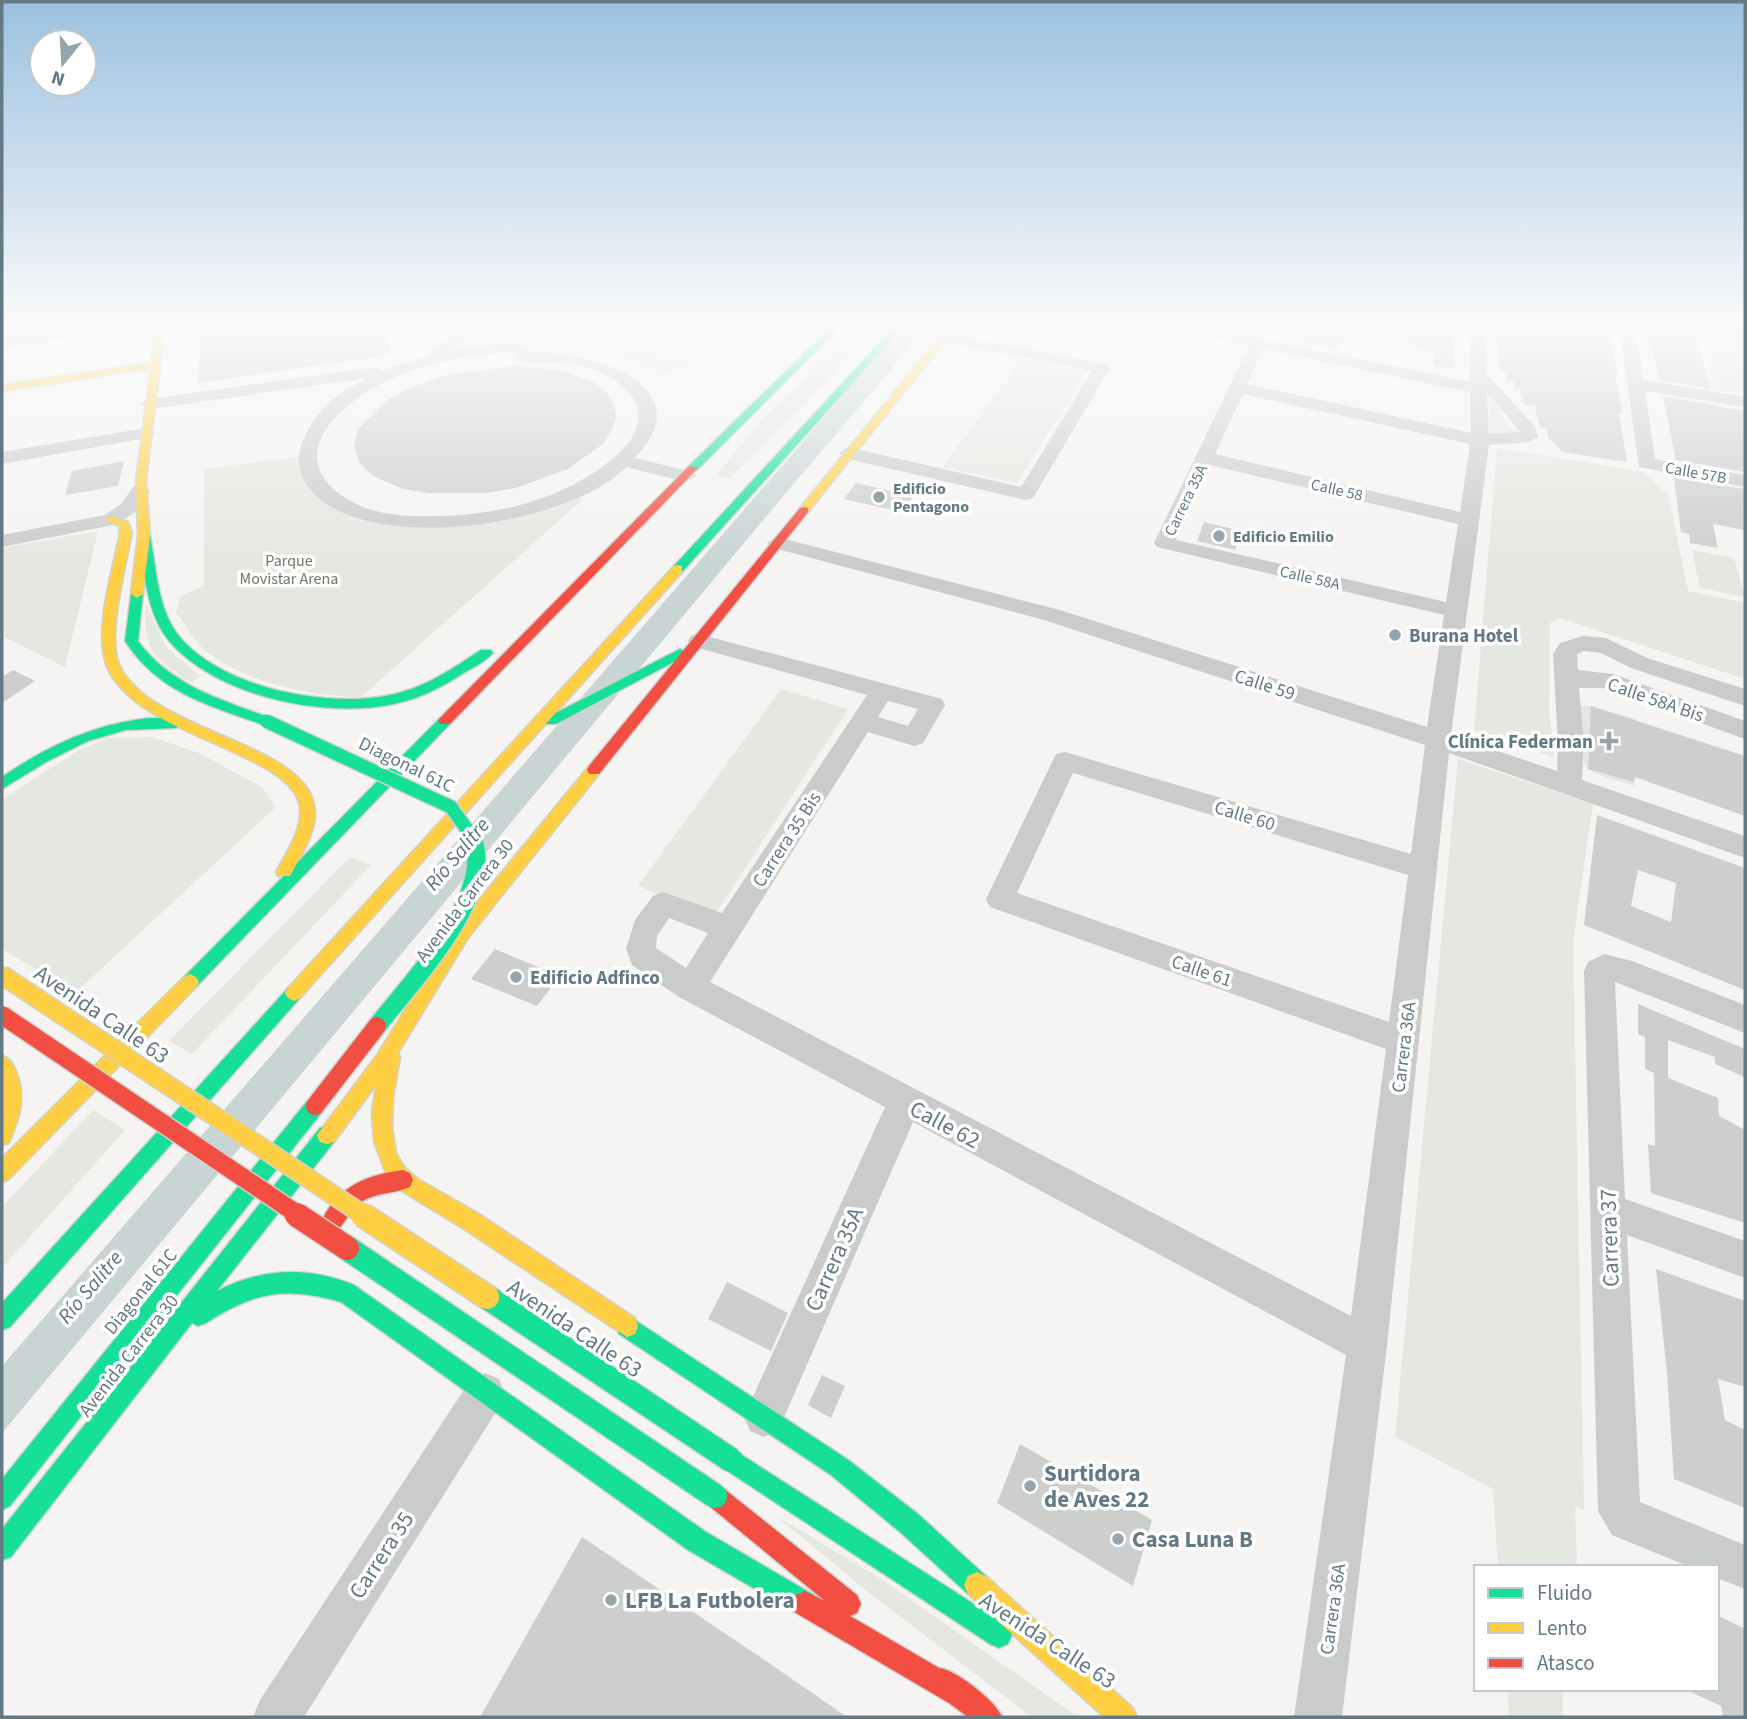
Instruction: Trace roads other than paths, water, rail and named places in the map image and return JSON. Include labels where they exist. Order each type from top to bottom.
[{"type":"main road","name":"Diagonal 61C","points":[[2,1498],[314,1107],[454,926],[469,900],[478,858],[477,843],[468,826],[451,807],[266,721],[167,680],[137,655],[131,641],[131,629],[144,535],[140,491],[150,405]]},
{"type":"main road","points":[[2,1172],[549,610],[757,405]]},
{"type":"main road","points":[[2,1319],[497,766],[828,405]]},
{"type":"main road","name":"Avenida Carrera 30","points":[[2,1548],[262,1221],[394,1044],[461,933],[888,405]]},
{"type":"main road","points":[[111,520],[124,524],[126,533],[110,646],[111,662],[121,682],[131,692],[177,723],[280,771],[299,786],[306,801],[304,825],[296,850],[267,901]]},
{"type":"main road","points":[[144,535],[163,619],[183,651],[228,678],[333,703],[357,704],[391,700],[427,688],[450,677],[549,610]]},
{"type":"main road","points":[[497,766],[554,719],[658,666],[699,641]]},
{"type":"main road","points":[[2,784],[67,741],[97,729],[138,721],[177,723]]},
{"type":"main road","name":"Avenida Calle 63","points":[[2,975],[1011,1643]]},
{"type":"main road","points":[[2,1015],[715,1496],[868,1620],[955,1699]]},
{"type":"main road","points":[[394,1044],[381,1099],[381,1119],[392,1162],[403,1181],[446,1205],[839,1467],[909,1523],[1124,1717]]},
{"type":"main road","points":[[2,1064],[12,1082],[12,1103],[2,1136]]},
{"type":"main road","points":[[327,1253],[332,1220],[355,1192],[376,1182],[403,1181]]},
{"type":"main road","points":[[332,1271],[346,1293]]},
{"type":"main road","points":[[173,1332],[225,1296],[255,1284],[308,1280],[346,1293],[697,1541],[955,1699],[989,1717]]},
{"type":"main road","name":"Avenida Calle 63","points":[[1033,1658],[1124,1717]]},
{"type":"street","points":[[338,405],[326,414],[315,430],[306,456],[306,464],[315,483],[343,505],[386,518],[433,522],[484,519],[532,507],[593,483],[624,461],[647,429],[645,405]]},
{"type":"street","points":[[848,453],[1026,494],[1080,405]]},
{"type":"street","name":"Carrera 35A","points":[[1164,543],[1206,458],[1228,405]]},
{"type":"street","points":[[1315,405],[1444,435],[1480,440],[1529,437],[1529,431],[1508,405]]},
{"type":"street","name":"Carrera 36A","points":[[1318,1717],[1367,1345],[1425,869],[1438,740],[1480,440],[1479,405]]},
{"type":"street","name":"Calle 57B","points":[[1638,405],[1646,463],[1745,481]]},
{"type":"street","points":[[2,458],[146,433]]},
{"type":"street","name":"Calle 58","points":[[1206,458],[1467,520]]},
{"type":"street","points":[[624,461],[685,476]]},
{"type":"street","points":[[2,541],[111,520],[128,508],[140,491]]},
{"type":"street","name":"Calle 59","points":[[778,543],[1052,615],[1438,740],[1745,847]]},
{"type":"street","name":"Calle 58A","points":[[1164,543],[1456,611]]},
{"type":"street","points":[[699,641],[933,705],[914,737],[862,721]]},
{"type":"street","name":"Calle 58A Bis","points":[[1567,685],[1565,654],[1574,645],[1583,643],[1606,646],[1639,663],[1745,698]]},
{"type":"street","name":"Calle 58A Bis","points":[[1567,685],[1577,678],[1605,680],[1745,730]]},
{"type":"street","points":[[1567,685],[1572,771],[1569,786]]},
{"type":"street","name":"Carrera 35 Bis","points":[[690,987],[882,691]]},
{"type":"street","name":"Calle 60","points":[[1000,899],[1065,761],[1425,869]]},
{"type":"street","name":"Calle 61","points":[[1000,899],[1403,1041]]},
{"type":"street","name":"Calle 62","points":[[728,928],[663,904],[640,940],[639,948],[643,956],[690,987],[1367,1345]]},
{"type":"street","name":"Carrera 37","points":[[1745,1019],[1621,970],[1604,967],[1597,978],[1609,1210],[1619,1511],[1627,1520],[1745,1567]]},
{"type":"street","name":"Carrera 35A","points":[[764,1417],[905,1102]]},
{"type":"street","points":[[1609,1210],[1745,1259]]},
{"type":"street","name":"Carrera 35","points":[[277,1717],[485,1393]]},
{"type":"water","name":"Río Salitre","points":[[834,405],[861,405],[2,1433],[2,1366]]},
{"type":"place","name":"Edificio Pentagono","points":[[879,497]]},
{"type":"place","name":"Edificio Emilio","points":[[1219,536]]},
{"type":"place","name":"Burana Hotel","points":[[1395,635]]},
{"type":"place","name":"Clínica Federman","points":[[1609,741]]},
{"type":"place","name":"Edificio Adfinco","points":[[516,977]]},
{"type":"place","name":"Surtidora de Aves 22","points":[[1030,1486]]},
{"type":"place","name":"Casa Luna B","points":[[1118,1539]]},
{"type":"place","name":"LFB La Futbolera","points":[[611,1600]]},
{"type":"park label","name":"Parque Movistar Arena","points":[[289,569]]}]
